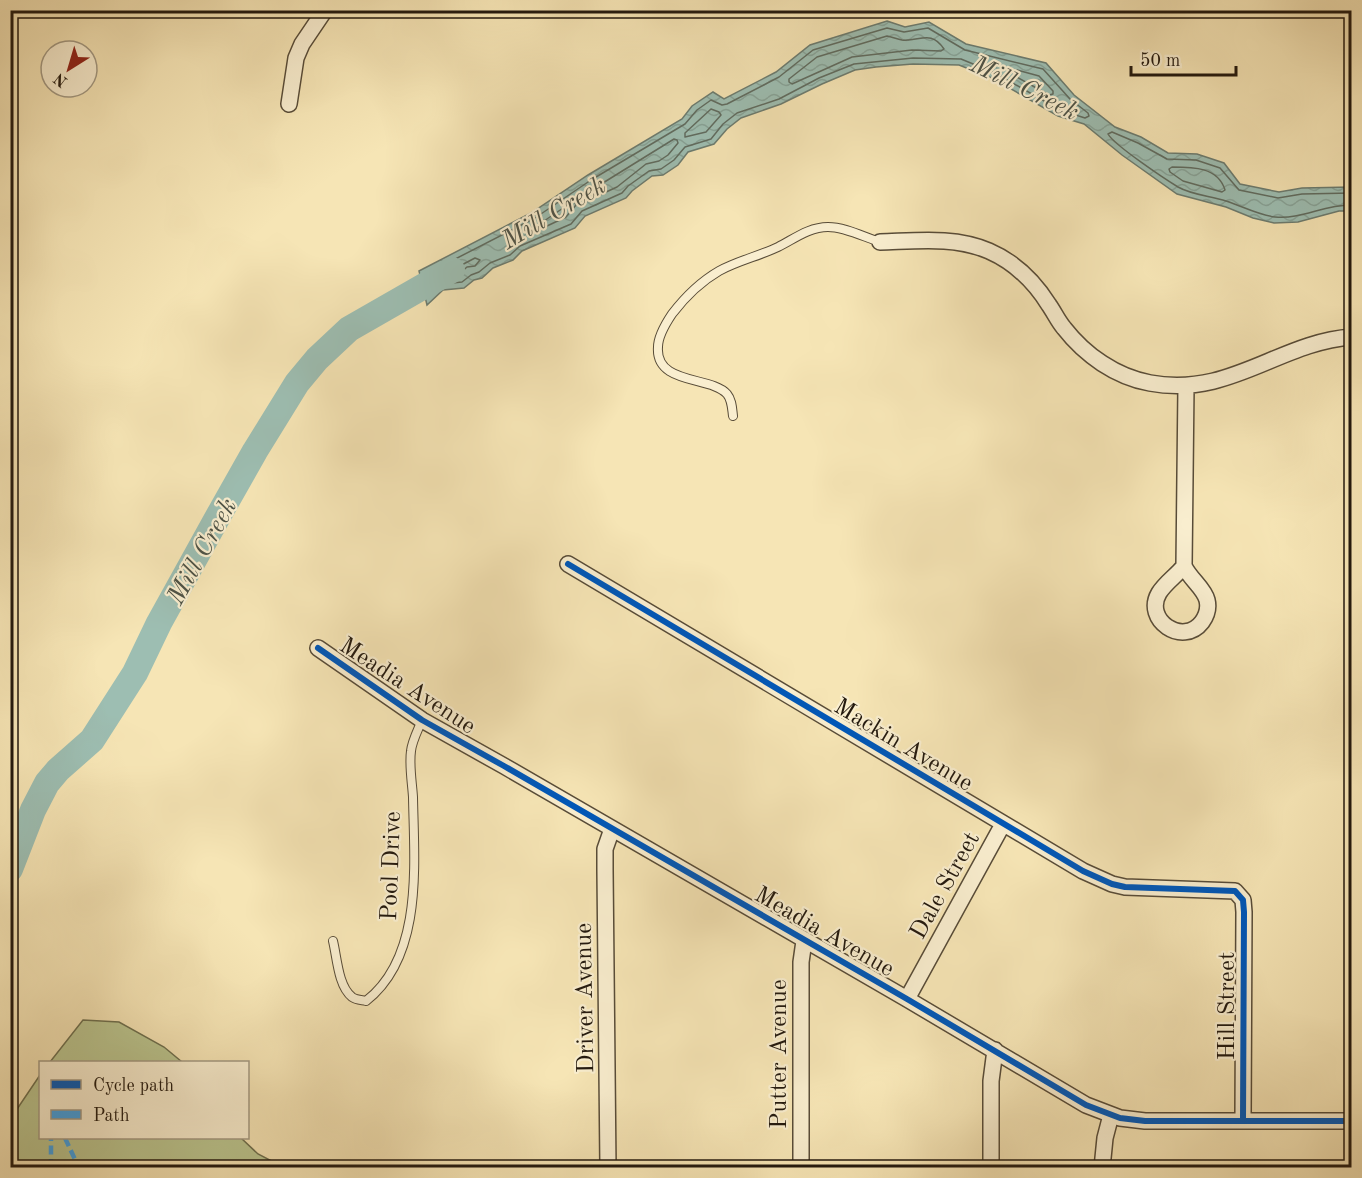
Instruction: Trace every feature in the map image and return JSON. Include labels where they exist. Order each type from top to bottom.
[{"type":"street","points":[[289,104],[296,58],[302,44],[325,10]]},
{"type":"street","points":[[880,242],[966,243],[1005,259],[1038,288],[1062,326],[1074,340],[1098,360],[1127,376],[1148,383],[1186,386],[1210,383],[1315,344],[1352,337]]},
{"type":"street","points":[[1184,566],[1186,386]]},
{"type":"street","name":"Mackin Avenue","points":[[568,564],[1083,871],[1112,884],[1146,888],[1235,891],[1240,895]]},
{"type":"street","name":"Meadia Avenue","points":[[318,648],[422,720],[908,999],[1086,1105],[1111,1116],[1145,1120],[1352,1121]]},
{"type":"street","name":"Dale Street","points":[[908,999],[1003,824]]},
{"type":"street","name":"Driver Avenue","points":[[608,1167],[605,849],[612,829]]},
{"type":"street","name":"Hill Street","points":[[1240,895],[1244,912],[1243,1120]]},
{"type":"street","name":"Putter Avenue","points":[[801,1167],[801,962],[804,940]]},
{"type":"street","points":[[991,1167],[991,1081],[995,1050]]},
{"type":"street","points":[[1102,1167],[1111,1116]]},
{"type":"lane","points":[[734,416],[731,402],[723,391],[666,370],[659,359],[657,346],[666,323],[683,301],[701,283],[720,270],[778,247],[811,229],[828,227],[842,229],[880,242]]},
{"type":"lane","name":"Pool Drive","points":[[333,941],[343,982],[348,992],[356,999],[366,1001],[374,995],[390,975],[403,949],[409,927],[413,868],[411,751],[422,720]]},
{"type":"green space","points":[[83,1020],[119,1022],[164,1047],[181,1061],[51,1061]]},
{"type":"green space","points":[[39,1076],[39,1139],[242,1139],[258,1154],[283,1167],[11,1167],[11,1118]]},
{"type":"water","name":"Mill Creek","points":[[887,21],[905,27],[929,22],[966,44],[1046,63],[1074,95],[1115,127],[1141,137],[1168,153],[1197,154],[1224,163],[1240,184],[1279,192],[1302,188],[1351,187],[1351,211],[1339,211],[1298,222],[1274,223],[1253,218],[1226,207],[1177,194],[1122,155],[1084,124],[1058,116],[992,78],[959,65],[913,64],[876,67],[855,70],[781,104],[741,118],[714,144],[688,152],[678,165],[663,175],[652,176],[626,198],[585,216],[575,228],[522,251],[513,260],[493,268],[482,278],[474,280],[464,288],[443,290],[427,305],[419,271],[531,213],[588,175],[682,119],[692,106],[713,92],[724,99],[776,72],[810,45]]},
{"type":"waterway","name":"Mill Creek","points":[[10,869],[33,810],[47,783],[92,740],[135,673],[159,623],[216,520],[297,383],[317,359],[349,329],[452,270]]},
{"type":"marked path","points":[[51,1139],[51,1168]]},
{"type":"marked path","points":[[65,1139],[79,1168]]},
{"type":"cycle path","points":[[568,564],[1083,871],[1112,884],[1125,887],[1235,891],[1243,900],[1244,912],[1243,1120]]},
{"type":"cycle path","points":[[318,648],[422,720],[907,999],[1086,1105],[1120,1118],[1145,1121],[1352,1121]]}]
